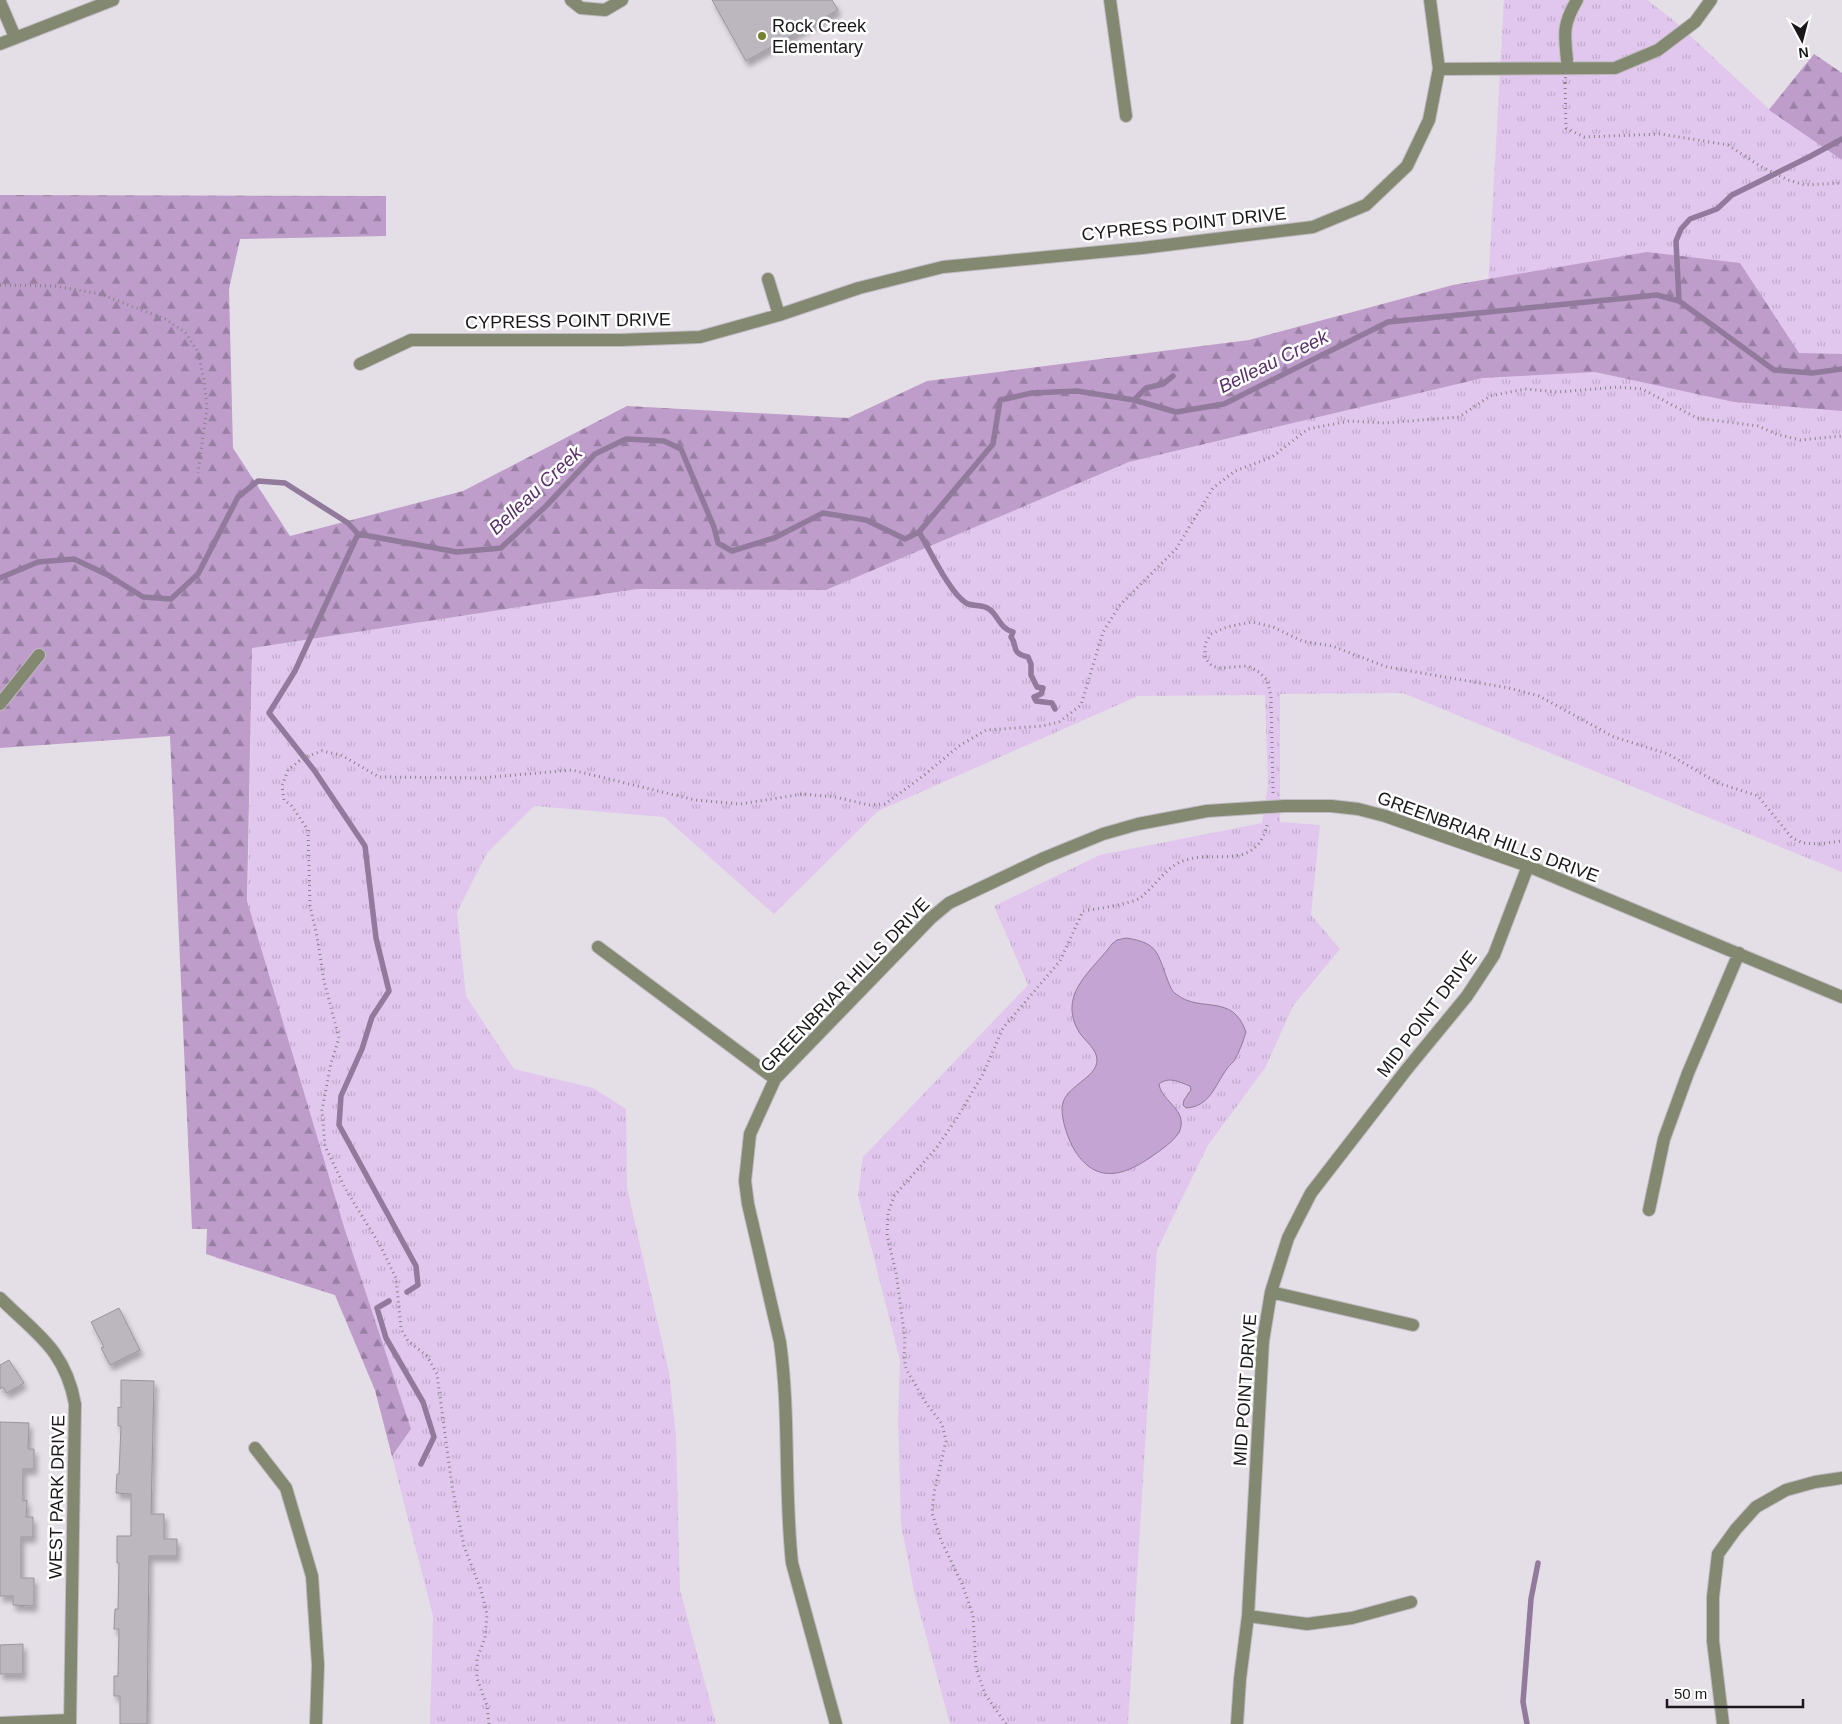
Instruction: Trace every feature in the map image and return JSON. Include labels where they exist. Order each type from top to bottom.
[{"type":"street","points":[[0,44],[113,0]]},
{"type":"street","points":[[571,0],[581,8],[605,10],[622,0]]},
{"type":"street","points":[[1110,0],[1126,116]]},
{"type":"street","name":"CYPRESS POINT DRIVE","points":[[360,364],[411,340],[622,340],[700,337],[779,315],[859,288],[943,267],[1142,248],[1313,227],[1366,205],[1407,166],[1430,120],[1439,68],[1430,0]]},
{"type":"street","points":[[1567,60],[1564,34],[1567,17],[1577,0]]},
{"type":"street","points":[[1439,68],[1615,68],[1658,50],[1695,22],[1711,0]]},
{"type":"street","points":[[0,2],[15,37]]},
{"type":"street","points":[[768,279],[779,315]]},
{"type":"street","points":[[0,704],[39,655]]},
{"type":"street","name":"GREENBRIAR HILLS DRIVE","points":[[836,1724],[792,1563],[789,1538],[786,1420],[782,1361],[780,1342],[748,1204],[745,1181],[750,1134],[775,1079],[925,923],[949,903],[1044,858],[1103,834],[1129,826],[1207,811],[1271,806],[1331,806],[1358,809],[1385,816],[1528,866],[1842,997]]},
{"type":"street","name":"MID POINT DRIVE","points":[[1237,1724],[1240,1679],[1248,1616],[1263,1341],[1271,1292],[1288,1238],[1311,1193],[1407,1069],[1467,996],[1494,955],[1528,866]]},
{"type":"street","points":[[598,947],[775,1079]]},
{"type":"street","points":[[1649,1210],[1664,1139],[1688,1074],[1738,953]]},
{"type":"street","points":[[1271,1292],[1413,1325]]},
{"type":"street","name":"WEST PARK DRIVE","points":[[0,1298],[40,1334],[64,1366],[72,1386],[75,1404],[70,1722]]},
{"type":"street","points":[[255,1448],[286,1488],[312,1576],[318,1665],[316,1724]]},
{"type":"street","points":[[1723,1724],[1713,1641],[1713,1597],[1718,1554],[1736,1529],[1756,1507],[1786,1490],[1815,1482],[1842,1478]]},
{"type":"street","points":[[1248,1616],[1307,1624],[1352,1618],[1411,1602]]},
{"type":"street","points":[[0,1723],[70,1722]]},
{"type":"path","points":[[1567,60],[1566,128],[1584,136],[1661,134],[1728,146],[1764,168],[1805,186],[1842,183]]},
{"type":"path","points":[[0,286],[56,286],[100,294],[165,319],[185,332],[198,352],[207,407],[198,473]]},
{"type":"path","points":[[489,1724],[487,1706],[477,1678],[477,1660],[485,1638],[487,1614],[481,1590],[464,1546],[452,1486],[437,1374],[427,1356],[408,1340],[401,1329],[396,1278],[381,1247],[345,1188],[325,1146],[322,1110],[331,1062],[339,1038],[324,981],[318,936],[310,906],[308,830],[291,805],[284,800],[282,786],[288,770],[303,758],[322,751],[341,755],[379,776],[481,778],[572,770],[695,800],[740,804],[802,794],[835,797],[869,805],[885,804],[959,746],[986,730],[1042,726],[1059,722],[1081,705],[1104,632],[1120,605],[1176,549],[1213,488],[1235,471],[1272,457],[1308,429],[1349,421],[1385,423],[1459,417],[1490,396],[1525,389],[1558,392],[1618,387],[1642,389],[1697,418],[1758,426],[1776,434],[1800,440],[1842,436]]},
{"type":"path","points":[[1006,1724],[985,1694],[976,1668],[973,1615],[962,1584],[941,1540],[932,1513],[934,1493],[946,1441],[942,1424],[917,1389],[906,1369],[904,1357],[906,1339],[888,1235],[888,1213],[894,1196],[937,1147],[957,1118],[983,1074],[1003,1028],[1060,961],[1084,911],[1138,900],[1179,862],[1202,857],[1243,856],[1260,843],[1266,828],[1274,791],[1271,696],[1267,680],[1259,672],[1248,666],[1219,668],[1212,666],[1205,658],[1205,644],[1211,634],[1227,627],[1252,622],[1273,627],[1302,641],[1332,646],[1387,667],[1508,688],[1539,696],[1614,737],[1668,754],[1718,783],[1758,796],[1792,838],[1811,844],[1842,841]]},
{"type":"green space","points":[[1504,0],[1647,0],[1672,19],[1769,109],[1814,54],[1842,73],[1842,872],[1403,693],[1280,694],[1280,822],[1320,825],[1311,915],[1340,949],[1293,1006],[1265,1068],[1208,1145],[1157,1250],[1128,1724],[950,1724],[914,1591],[901,1524],[898,1419],[900,1361],[858,1195],[863,1157],[1028,985],[994,906],[1100,855],[1262,823],[1268,785],[1265,695],[1138,696],[878,811],[774,914],[664,817],[534,806],[487,853],[457,912],[466,996],[514,1069],[593,1088],[626,1109],[627,1188],[669,1372],[676,1436],[680,1590],[716,1724],[430,1724],[433,1616],[375,1390],[335,1295],[216,1258],[248,891],[252,648],[637,589],[826,590],[1129,462],[1483,378]]},
{"type":"green space","points":[[1814,54],[1842,73],[1842,160],[1769,110]]},
{"type":"green space","points":[[0,195],[386,196],[386,236],[240,239],[229,289],[233,448],[290,536],[463,491],[627,406],[848,418],[927,381],[1249,340],[1453,285],[1647,252],[1740,263],[1799,353],[1842,354],[1842,411],[1734,402],[1595,372],[1483,378],[1129,462],[826,590],[637,589],[252,648],[247,901],[344,1227],[411,1429],[392,1456],[375,1390],[335,1295],[206,1254],[207,1229],[192,1229],[170,736],[0,748]]},
{"type":"shaded area","points":[[1126,938],[1151,946],[1159,956],[1174,993],[1186,1000],[1224,1008],[1233,1012],[1240,1020],[1246,1032],[1234,1061],[1210,1095],[1200,1104],[1186,1108],[1183,1105],[1191,1090],[1190,1086],[1170,1080],[1159,1084],[1164,1095],[1179,1114],[1181,1126],[1179,1133],[1168,1145],[1140,1164],[1117,1173],[1106,1173],[1095,1170],[1085,1163],[1075,1151],[1066,1130],[1062,1108],[1068,1094],[1092,1072],[1096,1067],[1097,1060],[1095,1052],[1079,1032],[1073,1018],[1072,1006],[1074,995],[1087,974],[1112,944],[1117,940]]},
{"type":"building","name":"Rock Creek Elementary","points":[[712,0],[832,0],[838,10],[746,61]]},
{"type":"building","points":[[119,1308],[140,1350],[110,1365],[101,1348],[104,1347],[91,1322]]},
{"type":"building","points":[[9,1360],[24,1383],[7,1393],[3,1387],[0,1389],[0,1365]]},
{"type":"building","points":[[121,1380],[154,1381],[151,1514],[164,1514],[164,1539],[177,1539],[177,1556],[149,1556],[147,1724],[120,1724],[120,1696],[114,1696],[114,1676],[118,1676],[119,1629],[114,1629],[115,1609],[118,1609],[119,1563],[117,1563],[117,1536],[131,1536],[131,1494],[116,1493],[117,1474],[119,1474],[121,1426],[118,1426],[118,1407],[121,1408]]},
{"type":"building","points":[[0,1422],[29,1423],[28,1449],[34,1449],[34,1469],[23,1469],[23,1501],[27,1500],[26,1517],[33,1517],[33,1537],[21,1537],[21,1578],[34,1578],[34,1606],[13,1605],[13,1596],[0,1596]]},
{"type":"building","points":[[23,1644],[23,1674],[0,1674],[0,1645]]},
{"type":"waterway","points":[[1679,301],[1676,241],[1681,229],[1690,219],[1717,209],[1732,195],[1842,139]]},
{"type":"waterway","name":"Belleau Creek","points":[[0,578],[38,562],[74,559],[108,575],[143,597],[171,599],[198,574],[238,497],[258,481],[285,483],[348,523],[358,534],[457,552],[501,548],[546,506],[595,454],[626,439],[664,441],[681,449],[714,527],[718,543],[732,551],[774,538],[823,513],[866,520],[905,539],[919,532],[993,444],[1000,400],[1032,393],[1077,391],[1134,400],[1176,412],[1224,404],[1388,322],[1657,295],[1679,301],[1774,370],[1812,373],[1842,369]]},
{"type":"waterway","points":[[1134,400],[1146,388],[1163,384],[1173,376]]},
{"type":"waterway","points":[[919,532],[940,570],[960,598],[966,603],[989,609],[1005,628],[1013,632],[1011,637],[1016,651],[1028,657],[1031,664],[1031,675],[1037,687],[1043,688],[1041,694],[1034,697],[1036,701],[1052,703],[1055,709]]},
{"type":"waterway","points":[[358,534],[295,671],[269,713],[314,770],[365,846],[376,938],[389,991],[372,1017],[362,1049],[341,1096],[339,1125],[416,1266],[418,1285],[407,1292]]},
{"type":"waterway","points":[[389,1301],[377,1308],[386,1338],[423,1402],[434,1437],[421,1464]]},
{"type":"waterway","points":[[1527,1724],[1523,1702],[1531,1599],[1538,1563]]},
{"type":"place","name":"Rock Creek Elementary","points":[[762,36]]}]
